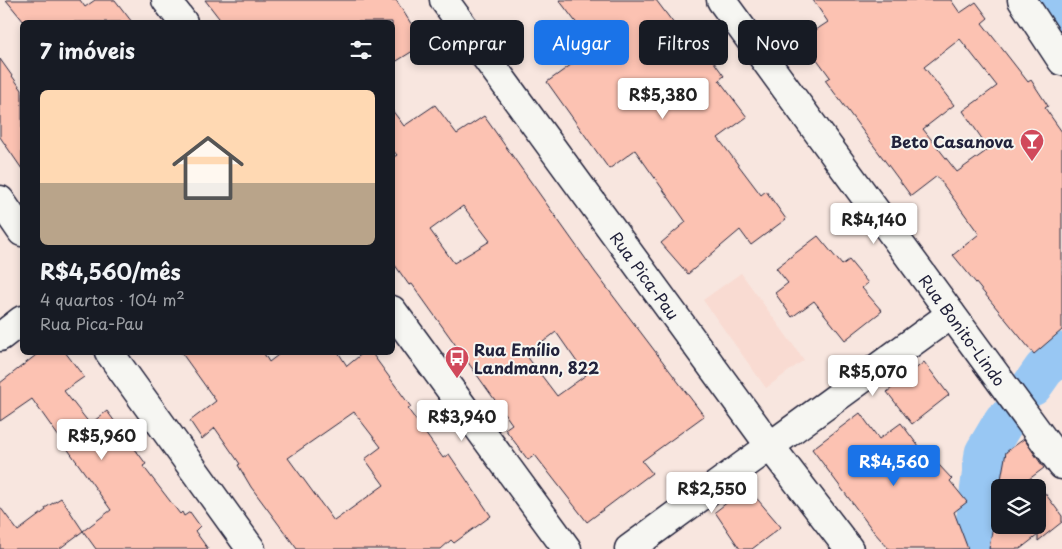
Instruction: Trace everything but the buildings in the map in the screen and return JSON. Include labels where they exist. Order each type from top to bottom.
[{"type":"street","points":[[166,0],[181,20]]},
{"type":"street","name":"Rua Pica-Pau","points":[[444,0],[770,446],[849,549]]},
{"type":"street","name":"Rua Bonito-Lindo","points":[[721,0],[1062,466]]},
{"type":"street","points":[[1022,0],[1062,61]]},
{"type":"street","points":[[0,200],[20,229]]},
{"type":"street","points":[[395,314],[567,549]]},
{"type":"street","points":[[629,549],[950,314]]},
{"type":"street","points":[[0,337],[20,322]]},
{"type":"street","points":[[112,355],[251,549]]},
{"type":"shaded area","points":[[741,273],[804,360],[766,388],[703,300]]},
{"type":"green space","points":[[1039,0],[1062,0],[1062,34]]},
{"type":"waterway","points":[[1050,0],[1062,19]]},
{"type":"waterway","points":[[1032,386],[1044,369],[1062,353]]},
{"type":"waterway","points":[[973,549],[985,453],[1004,421]]},
{"type":"place","name":"Beto Casanova","points":[[1032,162]]},
{"type":"place","name":"Rua Emílio Landmann, 822","points":[[457,379]]}]
